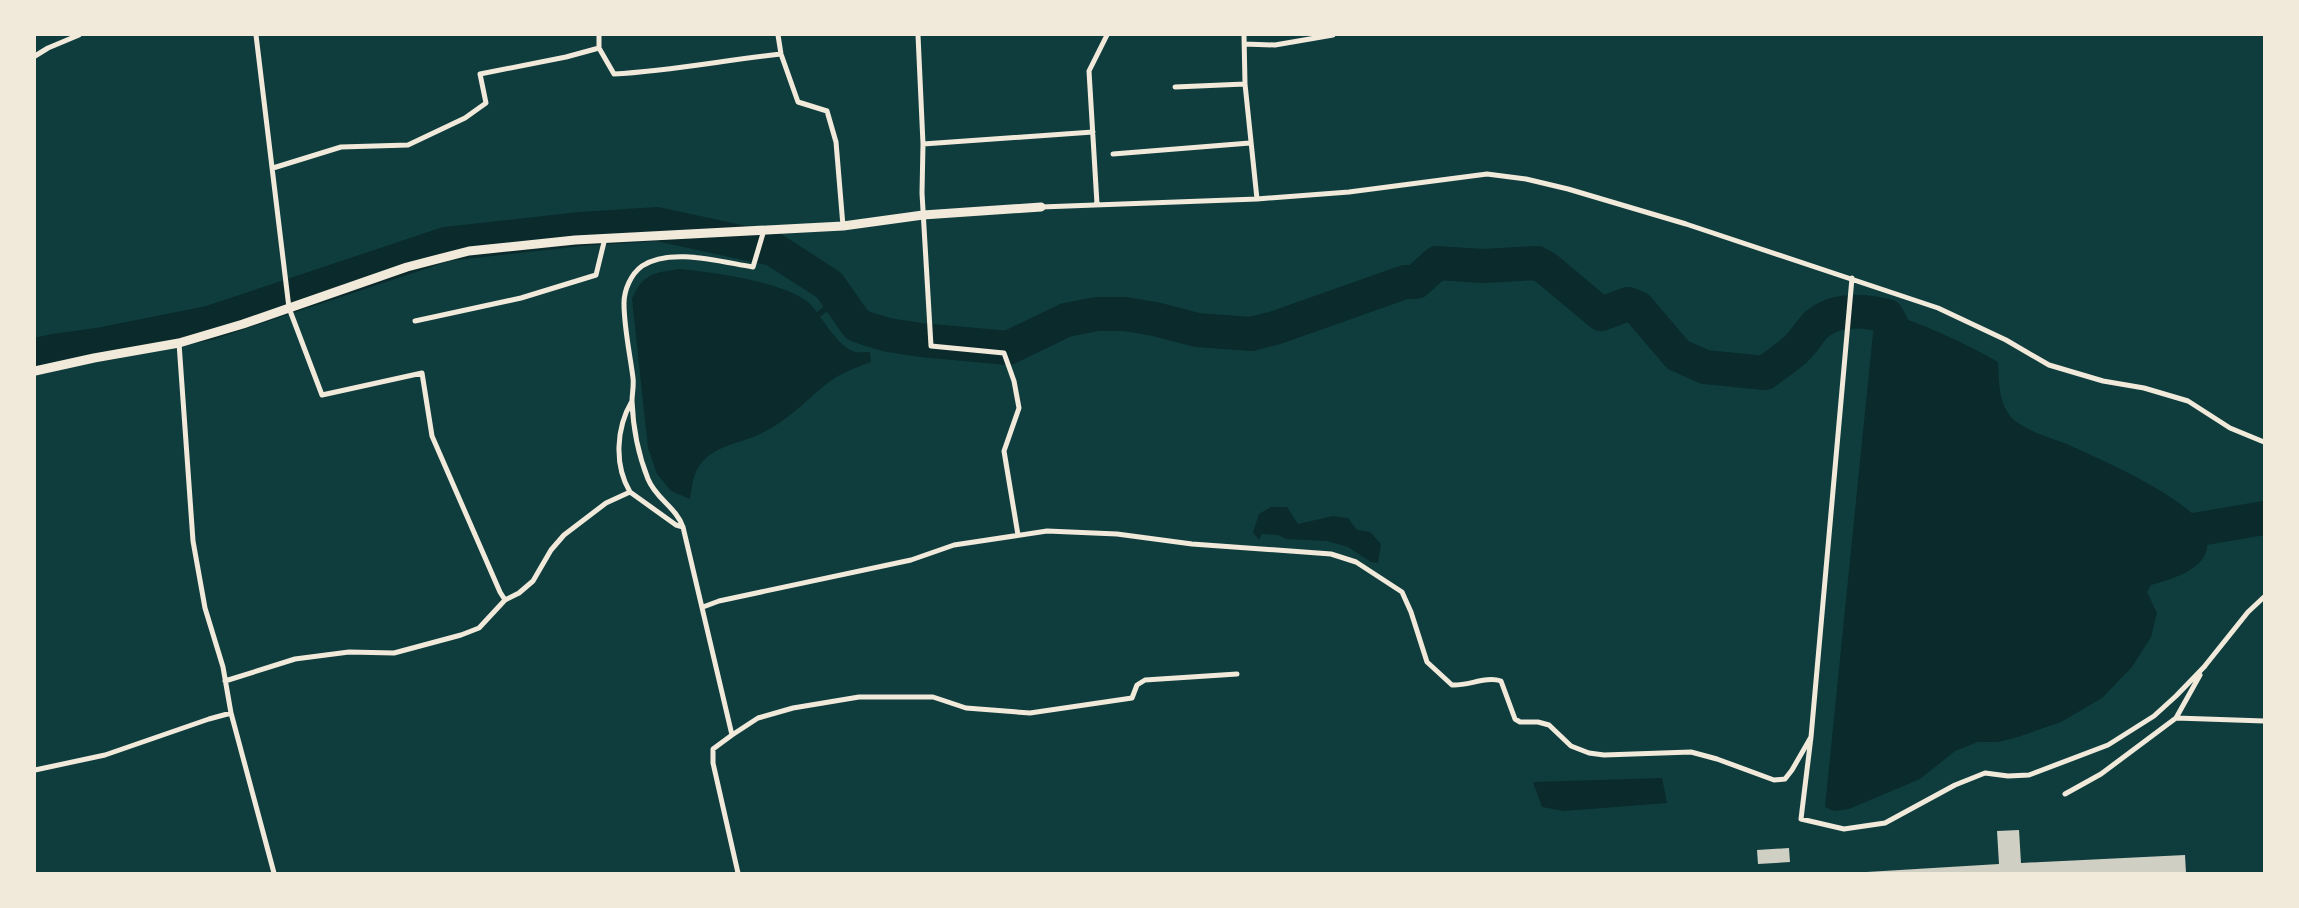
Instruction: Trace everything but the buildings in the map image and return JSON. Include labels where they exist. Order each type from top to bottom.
[{"type":"street","points":[[35,56],[48,48],[79,35]]},
{"type":"street","points":[[256,35],[289,308],[322,395],[422,374],[432,436],[505,600]]},
{"type":"street","points":[[599,35],[599,48],[614,74],[661,71],[730,59],[781,54]]},
{"type":"street","points":[[778,35],[781,54],[798,102],[827,111],[836,142],[843,226]]},
{"type":"street","points":[[918,35],[924,215],[932,346],[1004,353],[1014,381],[1019,408],[1004,451],[1018,535]]},
{"type":"street","points":[[1097,204],[1089,71],[1107,35]]},
{"type":"street","points":[[1244,35],[1245,84],[1257,199]]},
{"type":"street","points":[[1244,44],[1275,45],[1333,35]]},
{"type":"street","points":[[273,168],[341,147],[408,145],[466,118],[486,103],[480,74],[566,57],[599,48]]},
{"type":"street","points":[[1175,87],[1245,84]]},
{"type":"street","points":[[923,144],[1093,132]]},
{"type":"street","points":[[1113,154],[1250,143]]},
{"type":"street","points":[[35,371],[179,342],[289,308],[407,267],[468,251],[604,238],[843,226],[924,215],[1041,207],[1257,199],[1349,192],[1487,174],[1568,189],[1686,224],[1852,278],[1938,308],[2006,340],[2050,365],[2104,381],[2144,388],[2188,401],[2230,428],[2264,442]]},
{"type":"street","points":[[732,735],[683,527],[679,515],[660,499],[649,482],[638,450],[624,301],[631,276],[642,266],[663,258],[694,257],[753,267],[764,230]]},
{"type":"street","points":[[415,321],[521,298],[596,275],[604,238]]},
{"type":"street","points":[[1852,278],[1802,819],[1844,829],[1885,823],[1955,785],[1985,773],[2008,776],[2028,775],[2108,745],[2154,716],[2176,696],[2205,666],[2248,612],[2264,597]]},
{"type":"street","points":[[179,342],[193,541],[205,608],[223,667],[232,713],[274,873]]},
{"type":"street","points":[[632,400],[625,412],[618,446],[620,465],[630,492],[676,526],[683,527]]},
{"type":"street","points":[[225,681],[295,659],[349,652],[394,653],[461,635],[479,628],[505,600],[519,593],[533,581],[564,534],[606,503],[630,492]]},
{"type":"street","points":[[703,607],[719,601],[911,560],[954,545],[1047,531],[1117,534],[1192,544],[1331,554],[1356,562],[1402,592],[1411,612],[1426,662],[1452,685],[1461,686],[1493,678],[1501,681],[1515,719],[1520,722],[1538,722],[1549,725],[1571,746],[1588,753],[1604,755],[1691,752],[1717,759],[1774,780],[1785,778],[1792,770],[1811,737]]},
{"type":"street","points":[[2065,794],[2102,774],[2176,718],[2205,666]]},
{"type":"street","points":[[738,873],[713,763],[713,749],[758,718],[793,708],[859,697],[933,697],[966,708],[1030,713],[1132,698],[1137,685],[1145,680],[1237,674]]},
{"type":"street","points":[[35,770],[105,755],[209,719],[232,713]]},
{"type":"street","points":[[2176,718],[2264,721]]},
{"type":"water","points":[[680,269],[747,279],[797,295],[808,302],[841,343],[855,352],[870,352],[871,362],[849,370],[834,379],[789,416],[771,428],[709,455],[697,470],[690,499],[671,491],[657,474],[648,448],[632,299],[645,279],[663,271]]},
{"type":"water","points":[[1882,311],[1942,334],[1998,362],[2002,401],[2012,418],[2025,428],[2117,467],[2175,500],[2201,523],[2205,531],[2207,547],[2204,556],[2190,570],[2151,585],[2147,592],[2157,613],[2151,637],[2132,667],[2102,698],[2061,722],[2018,737],[1998,742],[1978,742],[1955,751],[1920,779],[1849,809],[1834,811],[1825,807],[1874,323]]},
{"type":"water","points":[[1271,507],[1287,507],[1298,524],[1333,516],[1348,518],[1357,530],[1370,532],[1381,544],[1378,563],[1371,562],[1348,547],[1327,541],[1286,539],[1278,535],[1262,534],[1259,540],[1253,532],[1259,514]]},
{"type":"water","points":[[1662,778],[1667,803],[1564,811],[1542,807],[1533,782]]},
{"type":"waterway","points":[[35,355],[209,323],[446,244],[581,229],[657,224],[773,249],[829,285],[857,325],[888,335],[921,340],[1008,348],[1066,320],[1097,314],[1125,314],[1155,319],[1197,330],[1251,334],[1275,328],[1405,282],[1416,282],[1437,263],[1483,266],[1537,263],[1546,268],[1601,314],[1628,304],[1638,308],[1678,355],[1705,367],[1765,373],[1796,349],[1816,325],[1824,319],[1850,312],[1869,312],[1887,316],[1905,350]]},
{"type":"waterway","points":[[818,315],[839,298]]},
{"type":"waterway","points":[[2158,536],[2264,518]]}]
